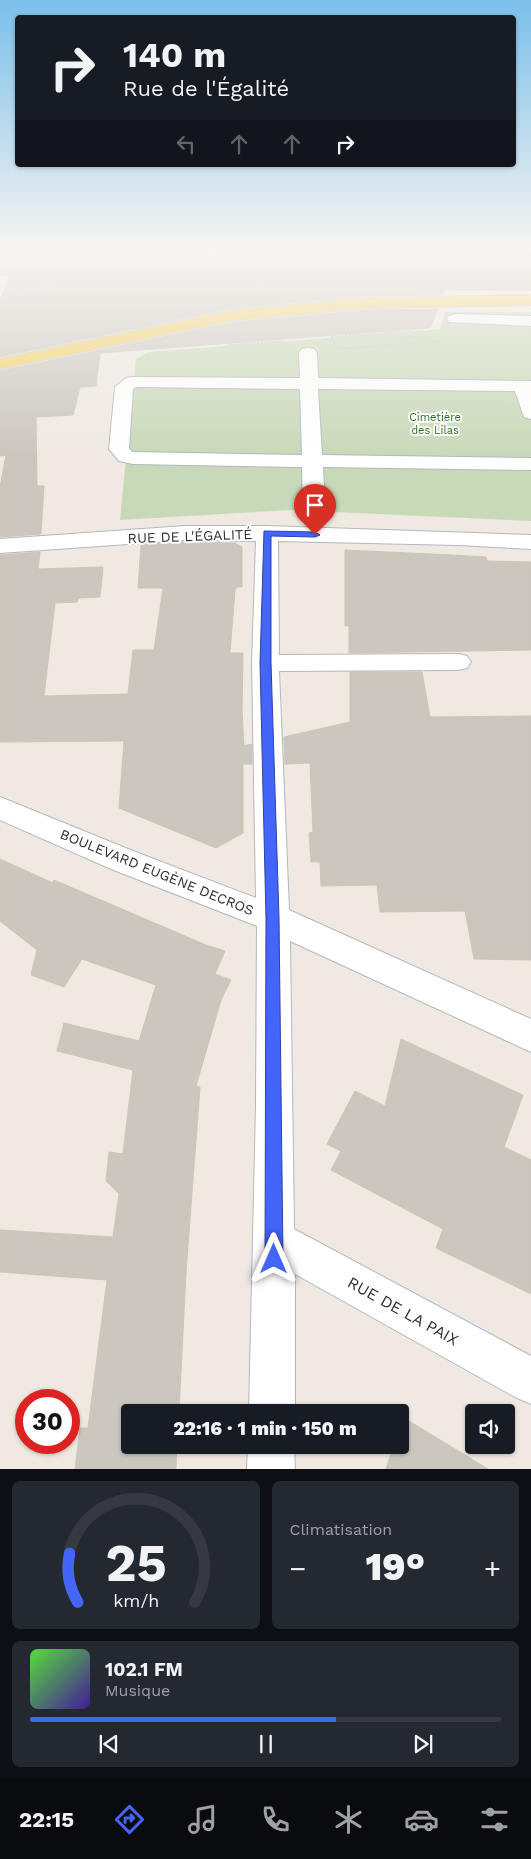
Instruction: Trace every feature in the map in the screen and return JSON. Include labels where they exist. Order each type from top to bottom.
[{"type":"main road","points":[[0,364],[217,319]]},
{"type":"street","points":[[455,320],[531,321]]},
{"type":"street","points":[[308,353],[314,505]]},
{"type":"street","points":[[531,413],[526,386],[132,382],[124,387],[119,449],[121,453],[129,458],[531,464]]},
{"type":"street","name":"RUE DE L'ÉGALITÉ","points":[[0,546],[185,533],[267,533],[458,538],[531,542]]},
{"type":"street","points":[[267,533],[266,663],[273,918],[274,1240],[272,1404]]},
{"type":"street","points":[[266,663],[458,662]]},
{"type":"street","name":"BOULEVARD EUGÈNE DECROS","points":[[0,808],[122,860],[273,918],[531,1036]]},
{"type":"street","name":"RUE DE LA PAIX","points":[[274,1240],[531,1381]]},
{"type":"street","points":[[271,1454],[271,1469]]},
{"type":"path","points":[[329,337],[418,330]]},
{"type":"path","points":[[220,346],[289,340]]},
{"type":"path","points":[[308,353],[444,341]]},
{"type":"green space","name":"Cimetière des Lilas","points":[[443,319],[531,319],[531,521],[290,510],[120,520],[136,359],[149,352],[440,329]]},
{"type":"building","points":[[0,319],[184,319],[0,357]]},
{"type":"building","points":[[273,319],[434,319],[430,328],[100,353],[96,386],[80,387],[73,415],[36,417],[37,486],[44,486],[41,534],[0,537],[0,487],[6,455],[0,456],[0,371],[234,322]]},
{"type":"building","points":[[185,542],[235,543],[242,547],[242,587],[237,587],[235,590],[230,653],[243,653],[242,710],[244,746],[252,744],[252,764],[243,764],[243,833],[216,848],[119,808],[124,741],[0,742],[0,555],[40,552],[38,569],[103,567],[100,597],[78,598],[77,602],[55,603],[44,696],[128,694],[133,650],[154,650],[163,588],[138,588],[141,545]]},
{"type":"building","points":[[345,550],[486,557],[487,561],[531,562],[531,650],[349,653],[349,626],[345,626]]},
{"type":"building","points":[[350,672],[422,672],[430,717],[531,716],[531,960],[474,959],[465,911],[380,912],[377,885],[321,886],[320,862],[311,862],[309,833],[313,832],[310,763],[285,764],[284,737],[350,722]]},
{"type":"building","points":[[0,859],[53,883],[54,880],[206,945],[225,951],[215,974],[231,980],[221,1000],[196,1086],[200,1087],[186,1272],[179,1404],[121,1404],[121,1454],[177,1454],[176,1469],[75,1469],[77,1454],[80,1454],[80,1428],[88,1428],[107,1280],[0,1272],[0,1230],[113,1237],[119,1194],[106,1181],[109,1152],[123,1154],[133,1070],[57,1051],[64,1023],[139,1041],[156,985],[82,959],[64,987],[31,975],[37,950],[0,921]]},
{"type":"building","points":[[401,1039],[523,1095],[504,1147],[531,1160],[531,1294],[436,1248],[443,1229],[331,1170],[341,1151],[327,1144],[355,1091],[385,1106]]},
{"type":"building","points":[[409,1421],[488,1469],[386,1469],[391,1454],[409,1454]]},
{"type":"route","points":[[274,1259],[273,918],[266,663],[267,533],[315,535]]}]
